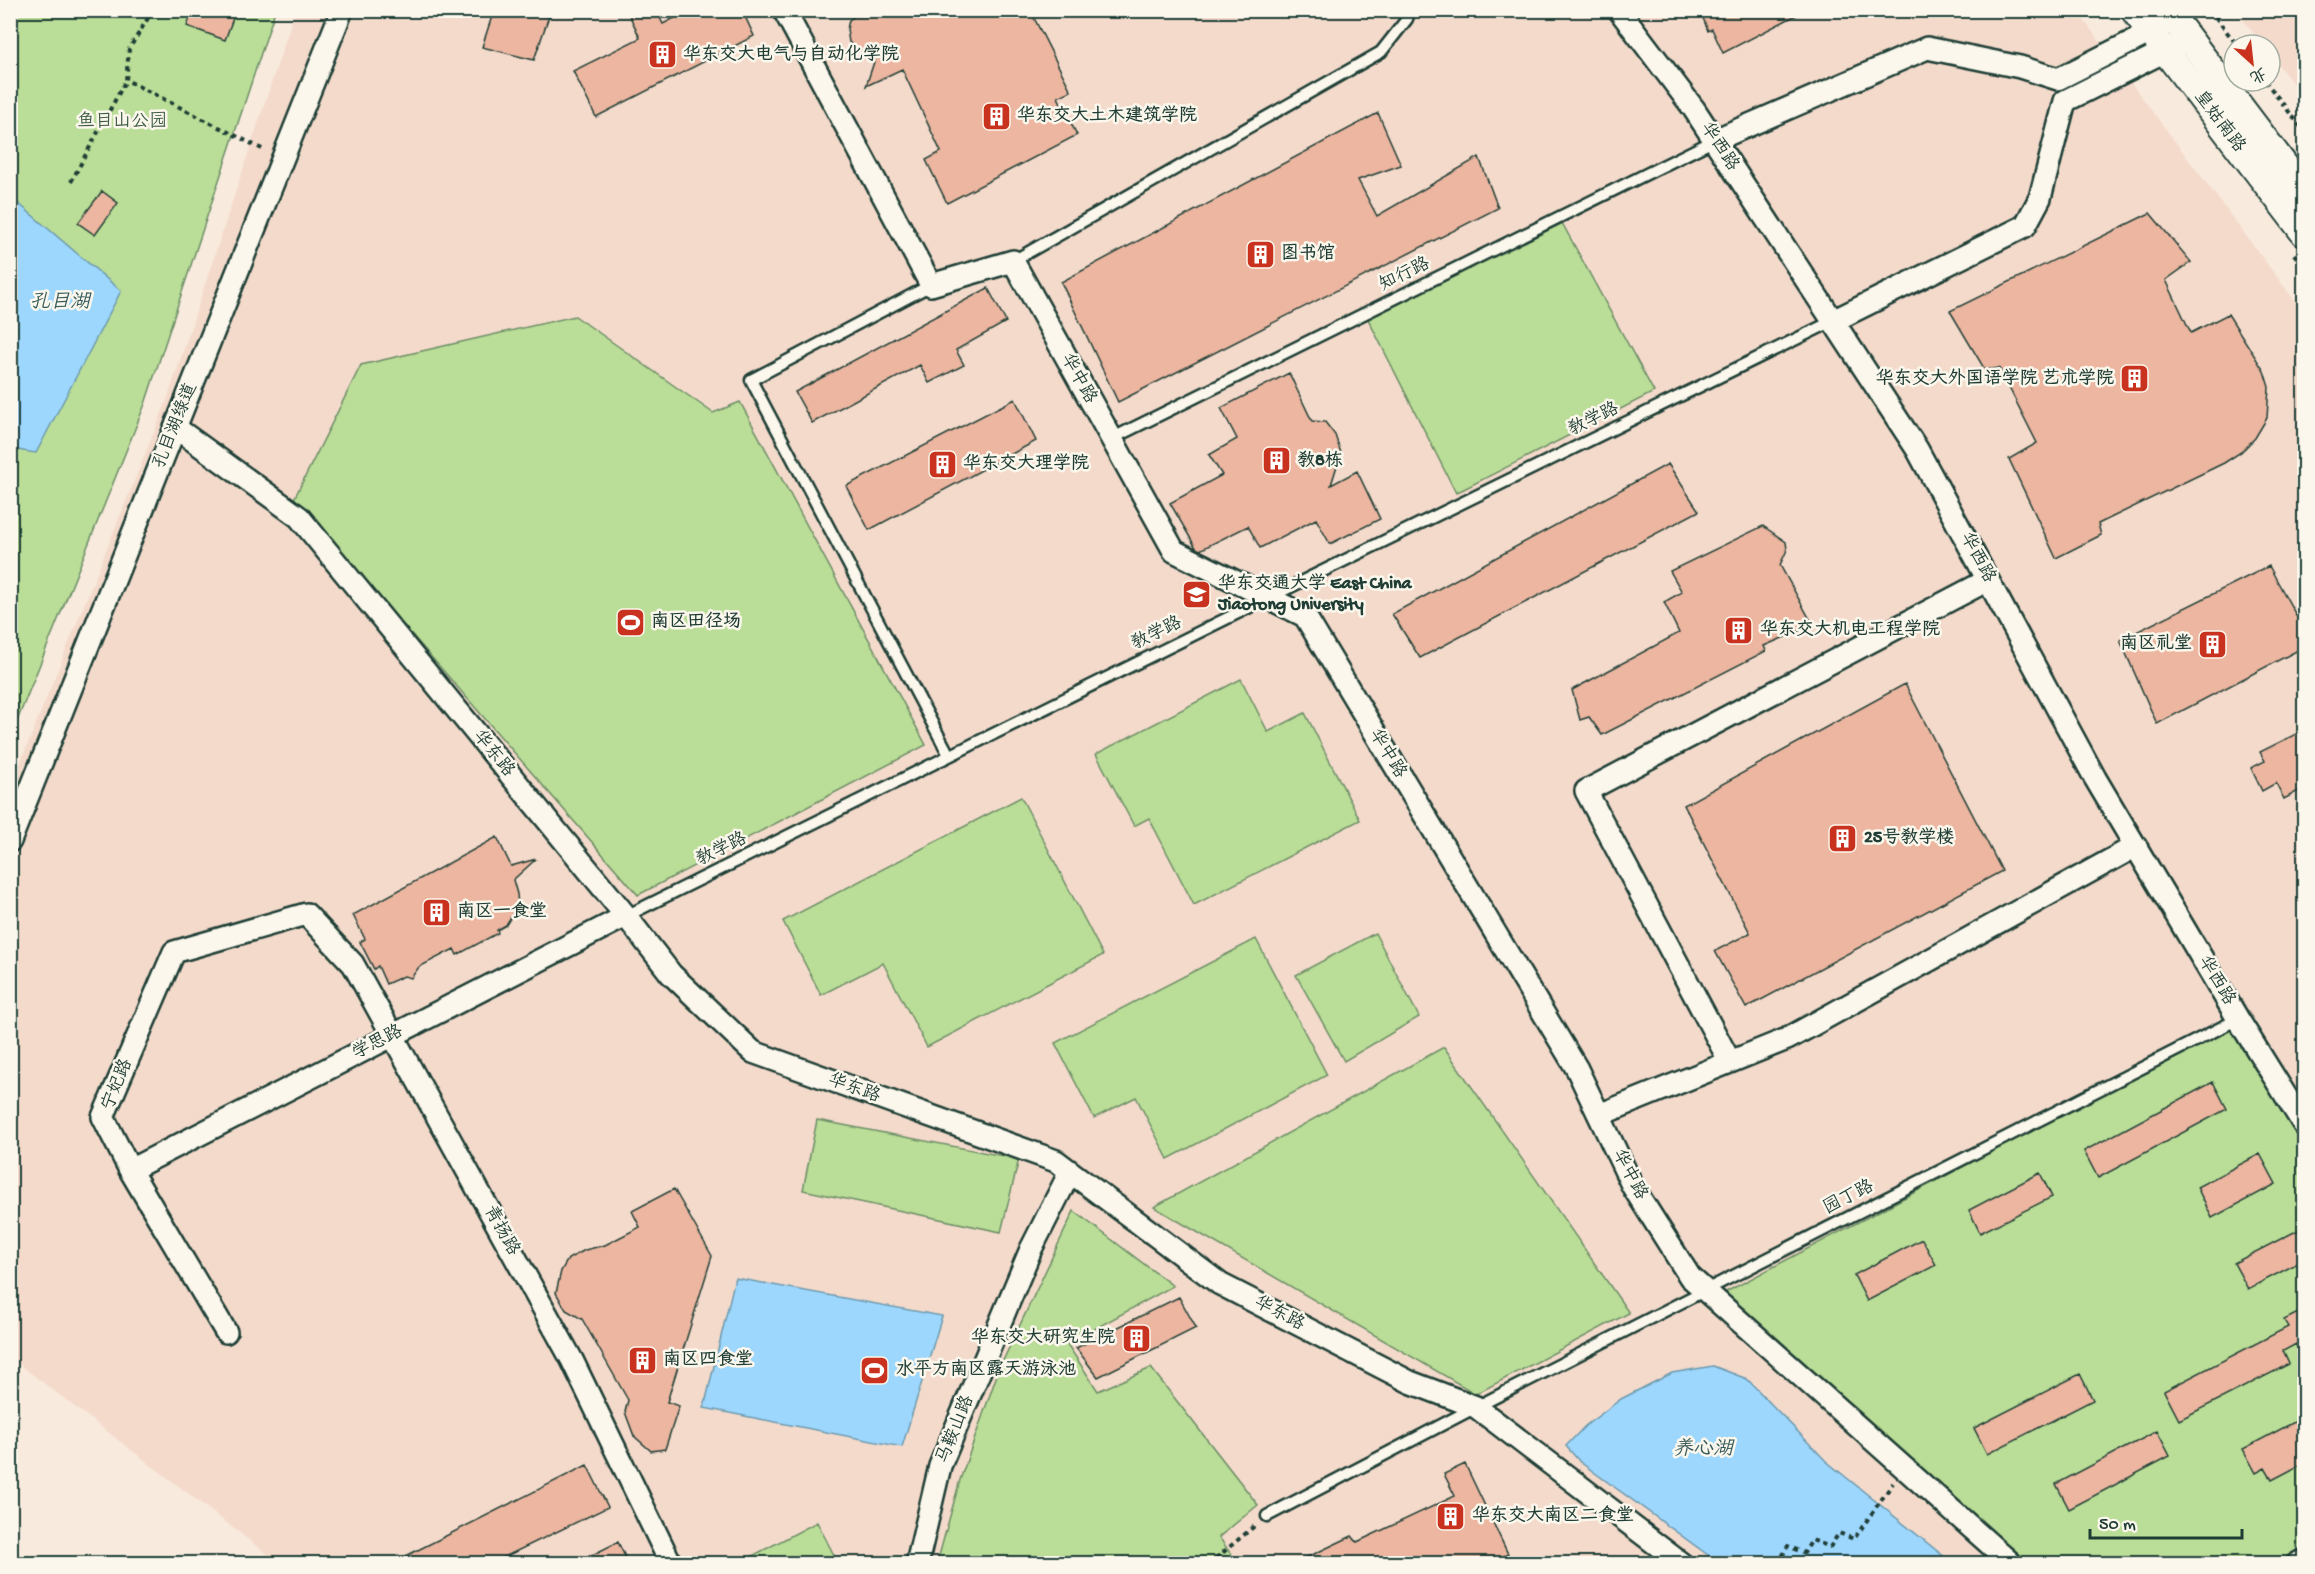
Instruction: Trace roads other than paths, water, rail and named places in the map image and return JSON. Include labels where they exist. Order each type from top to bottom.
[{"type":"street","name":"孔目湖绿道","points":[[10,841],[342,10]]},
{"type":"street","name":"华西路","points":[[1619,10],[1694,109],[1917,449],[2095,778],[2238,1019],[2304,1125]]},
{"type":"street","name":"皇姑南路","points":[[2134,10],[2304,233]]},
{"type":"street","points":[[789,12],[931,285],[1013,261]]},
{"type":"street","points":[[1833,321],[2025,226],[2040,198],[2065,101],[2158,42],[2176,23]]},
{"type":"street","name":"皇姑南路","points":[[2176,23],[2304,191]]},
{"type":"street","points":[[1715,140],[1926,48],[2020,67],[2058,79],[2158,42]]},
{"type":"street","name":"华中路","points":[[1013,261],[1174,551],[1305,616],[1570,1059],[1633,1187],[1690,1277],[2012,1563]]},
{"type":"street","name":"华东路","points":[[176,428],[299,517],[626,916],[670,975],[753,1052],[1056,1161],[1220,1284],[1410,1382],[1476,1407],[1682,1563]]},
{"type":"street","points":[[1730,1062],[1586,791],[1988,580]]},
{"type":"street","points":[[1599,1115],[1787,1039],[2136,846]]},
{"type":"street","name":"青扬路","points":[[306,914],[353,964],[572,1360],[671,1563]]},
{"type":"street","name":"宁妃路","points":[[226,1332],[130,1170],[104,1117],[174,952],[306,914]]},
{"type":"street","name":"学思路","points":[[130,1170],[626,916]]},
{"type":"street","name":"马鞍山路","points":[[917,1563],[940,1466],[1031,1249],[1070,1172]]},
{"type":"street","points":[[2297,1563],[2304,1560]]},
{"type":"lane","points":[[1013,261],[1381,52],[1407,19],[1410,10]]},
{"type":"lane","name":"知行路","points":[[1111,439],[1715,140]]},
{"type":"lane","points":[[931,285],[751,380],[949,755]]},
{"type":"lane","name":"教学路","points":[[626,916],[1833,321]]},
{"type":"lane","name":"园丁路","points":[[1267,1516],[1476,1407],[2238,1019]]},
{"type":"water","name":"孔目湖","points":[[11,197],[121,291],[36,453],[11,449]]},
{"type":"water","points":[[735,1278],[942,1316],[902,1447],[704,1408]]},
{"type":"water","name":"养心湖","points":[[1713,1366],[1747,1379],[1826,1461],[1952,1563],[1719,1563],[1580,1462],[1566,1446],[1585,1426],[1621,1399],[1672,1373]]},
{"type":"place","name":"华东交大电气与自动化学院","points":[[662,55]]},
{"type":"place","name":"华东交大土木建筑学院","points":[[996,116]]},
{"type":"place","name":"图书馆","points":[[1260,254]]},
{"type":"place","name":"华东交大外国语学院 艺术学院","points":[[2135,379]]},
{"type":"place","name":"教8栋","points":[[1276,461]]},
{"type":"place","name":"华东交大理学院","points":[[942,464]]},
{"type":"place","name":"华东交通大学 East China Jiaotong University","points":[[1197,594]]},
{"type":"place","name":"南区田径场","points":[[630,622]]},
{"type":"place","name":"华东交大机电工程学院","points":[[1739,630]]},
{"type":"place","name":"南区礼堂","points":[[2213,644]]},
{"type":"place","name":"25号教学楼","points":[[1843,838]]},
{"type":"place","name":"南区一食堂","points":[[436,912]]},
{"type":"place","name":"华东交大研究生院","points":[[1136,1338]]},
{"type":"place","name":"南区四食堂","points":[[642,1360]]},
{"type":"place","name":"水平方南区露天游泳池","points":[[875,1370]]},
{"type":"place","name":"华东交大南区二食堂","points":[[1451,1516]]},
{"type":"park label","name":"鱼目山公园","points":[[122,122]]}]
